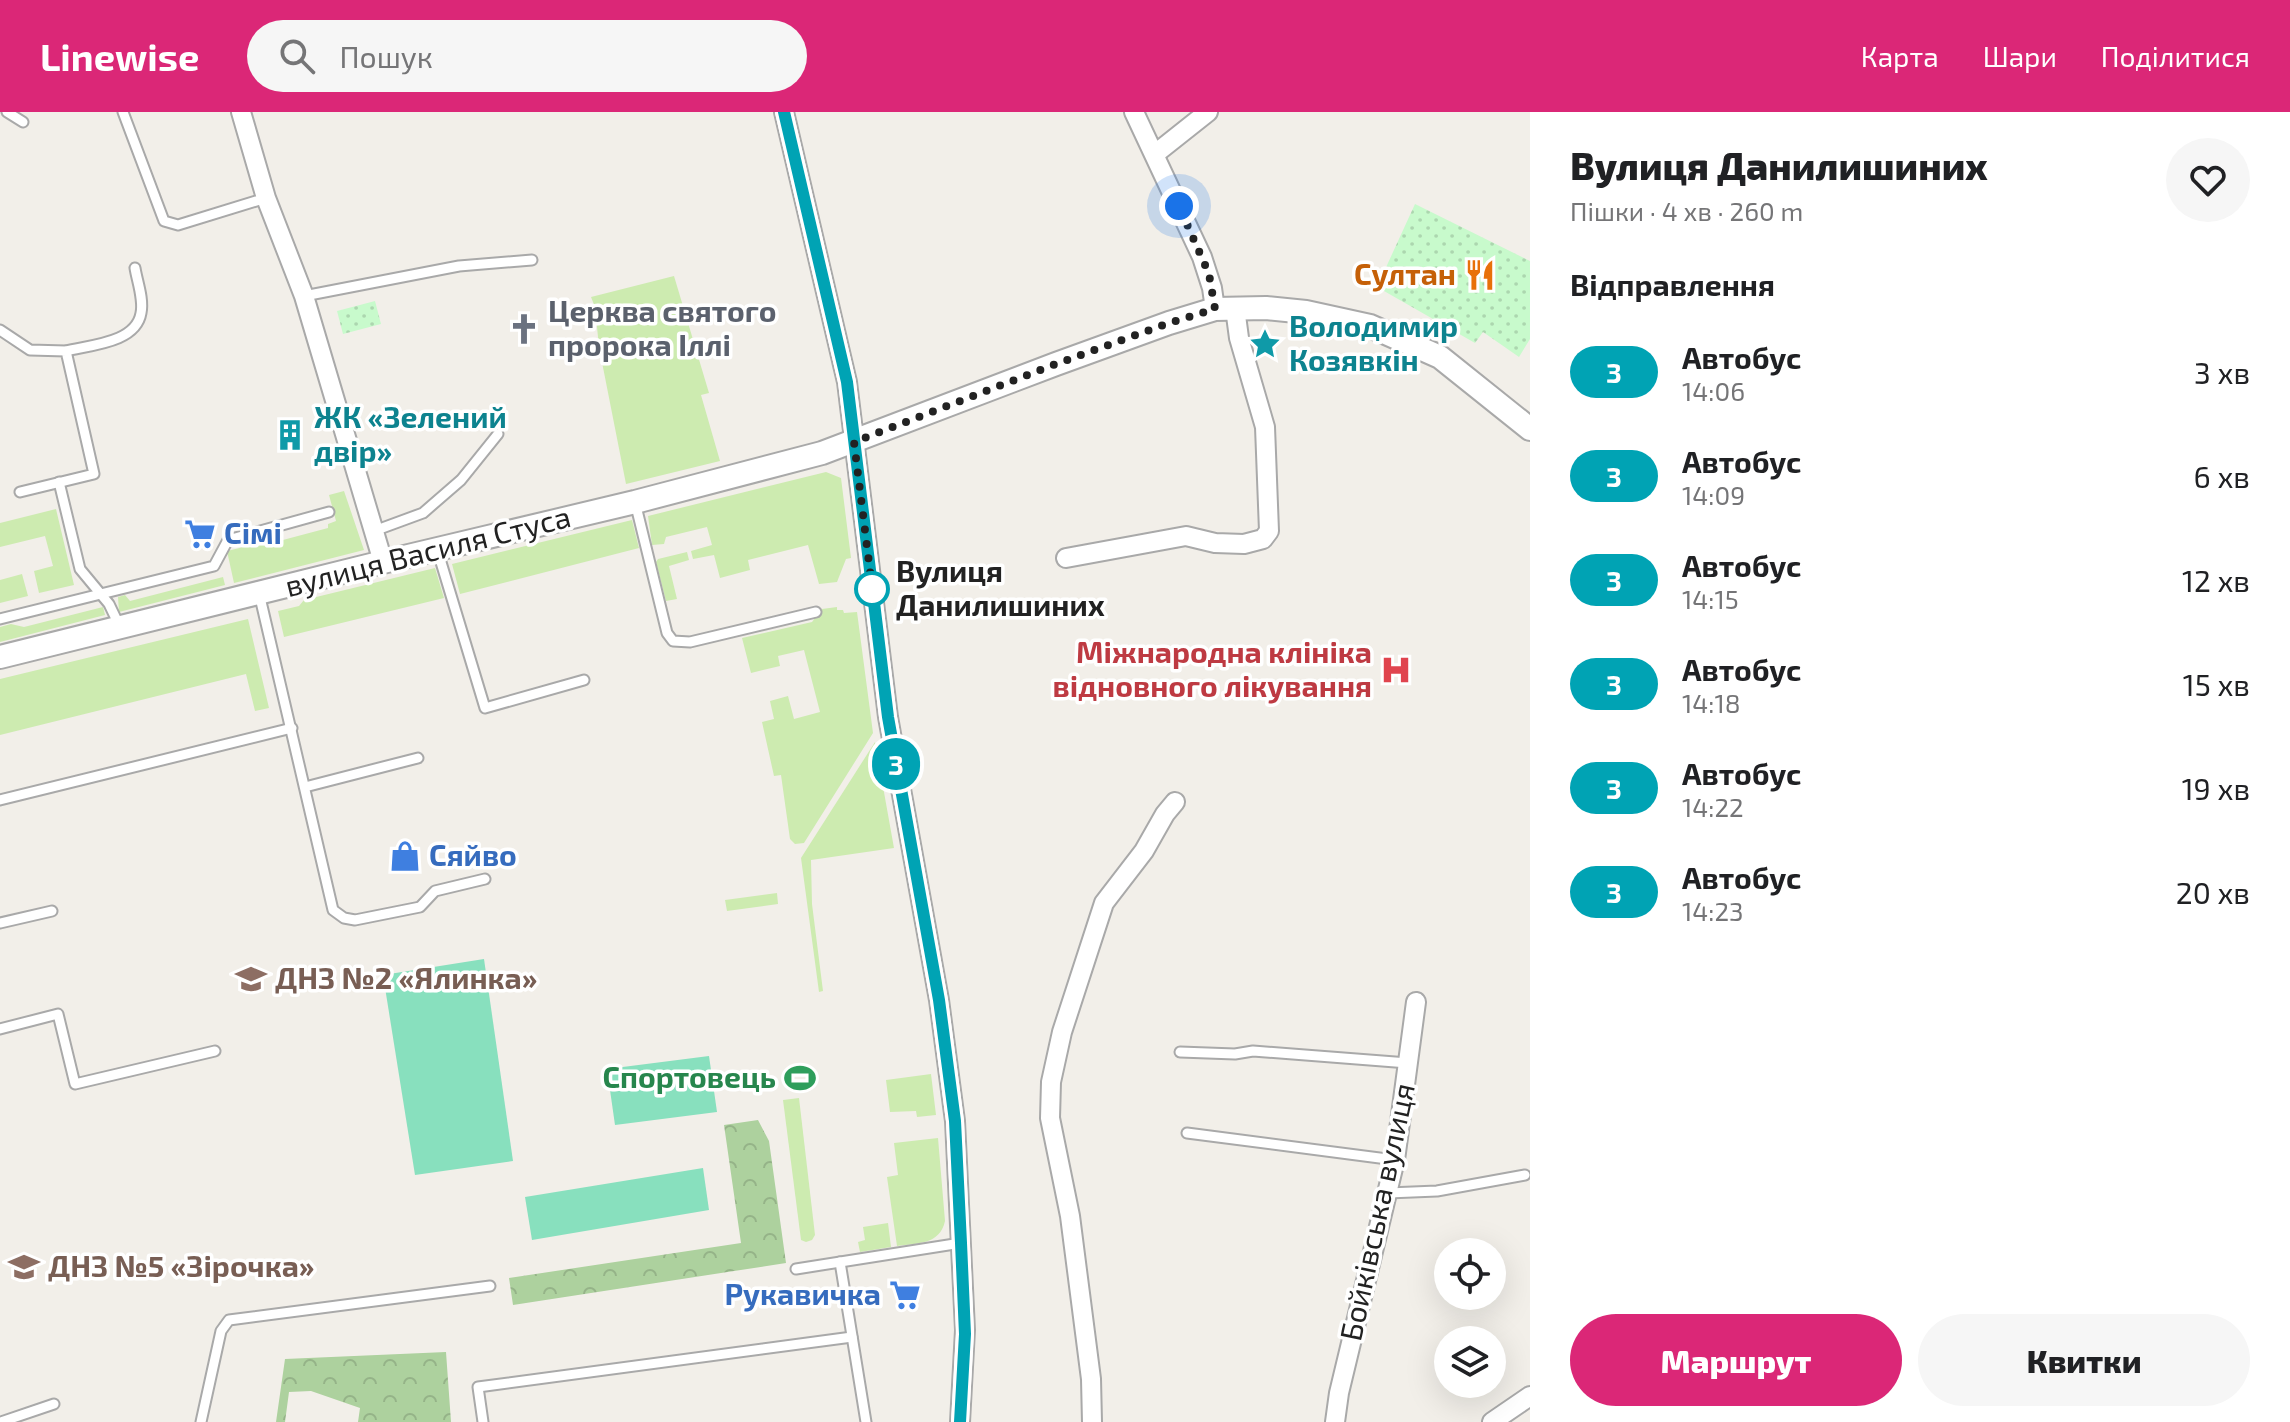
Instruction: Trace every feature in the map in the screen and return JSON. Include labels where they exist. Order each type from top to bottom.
[{"type":"street","points":[[241,112],[266,198],[304,296],[383,562]]},
{"type":"street","points":[[784,112],[847,382],[888,717],[939,1000],[955,1121],[965,1334],[960,1422]]},
{"type":"street","points":[[1066,558],[1186,536],[1215,543],[1244,544],[1263,539],[1269,531],[1265,427],[1239,338],[1212,288],[1202,257],[1134,112]]},
{"type":"street","points":[[1155,154],[1208,112]]},
{"type":"street","name":"вулиця Василя Стуса","points":[[0,657],[635,502],[822,453],[1169,323],[1225,308],[1306,312],[1370,326],[1440,357],[1530,429]]},
{"type":"street","points":[[1092,1422],[1091,1379],[1070,1216],[1050,1118],[1051,1082],[1062,1032],[1093,929],[1104,903],[1144,851],[1175,802]]},
{"type":"street","name":"Бойківська вулиця","points":[[1335,1422],[1339,1393],[1395,1160],[1416,1002]]},
{"type":"street","points":[[1492,1422],[1530,1396]]},
{"type":"lane","points":[[7,112],[23,122]]},
{"type":"lane","points":[[123,112],[164,221],[178,225],[266,198]]},
{"type":"lane","points":[[304,296],[459,266],[532,260]]},
{"type":"lane","points":[[0,330],[30,350],[66,351],[125,336],[138,324],[142,310],[135,268]]},
{"type":"lane","points":[[20,492],[94,474],[66,351]]},
{"type":"lane","points":[[374,531],[423,513],[461,480],[498,434]]},
{"type":"lane","points":[[59,482],[77,563],[116,614],[120,627]]},
{"type":"lane","points":[[635,502],[667,633],[673,641],[690,642],[816,612]]},
{"type":"lane","points":[[0,619],[214,566],[228,540],[329,512]]},
{"type":"lane","points":[[437,549],[485,708],[584,680]]},
{"type":"lane","points":[[259,593],[333,910],[344,918],[355,920],[420,907],[435,891],[485,879]]},
{"type":"lane","points":[[0,800],[292,728]]},
{"type":"lane","points":[[305,787],[418,758]]},
{"type":"lane","points":[[0,923],[52,911]]},
{"type":"lane","points":[[0,1029],[58,1014],[75,1084],[215,1051]]},
{"type":"lane","points":[[1180,1052],[1235,1054],[1253,1051],[1408,1063]]},
{"type":"lane","points":[[1187,1133],[1395,1160]]},
{"type":"lane","points":[[1388,1193],[1437,1191],[1525,1175]]},
{"type":"lane","points":[[796,1269],[961,1243]]},
{"type":"lane","points":[[840,1262],[866,1422]]},
{"type":"lane","points":[[201,1422],[221,1331],[229,1320],[490,1286]]},
{"type":"lane","points":[[483,1422],[478,1387],[852,1337]]},
{"type":"lane","points":[[1,1422],[54,1404]]},
{"type":"green space","points":[[1415,204],[1530,261],[1530,339],[1519,357],[1483,332],[1475,343],[1377,287]]},
{"type":"green space","points":[[674,276],[709,393],[701,395],[720,461],[626,484],[591,297]]},
{"type":"green space","points":[[375,301],[381,324],[343,334],[337,311]]},
{"type":"green space","points":[[826,472],[841,478],[851,558],[846,559],[837,582],[819,584],[808,545],[748,560],[750,570],[720,578],[714,555],[693,559],[691,551],[712,545],[707,527],[666,537],[664,544],[652,545],[648,516]]},
{"type":"green space","points":[[344,491],[364,550],[234,583],[227,551],[328,528],[328,524],[336,521],[329,495]]},
{"type":"green space","points":[[56,509],[74,585],[39,593],[34,571],[53,566],[45,536],[0,547],[0,523]]},
{"type":"green space","points":[[632,520],[639,548],[460,594],[452,564]]},
{"type":"green space","points":[[687,552],[689,560],[669,566],[677,599],[666,601],[656,562]]},
{"type":"green space","points":[[435,568],[444,598],[284,637],[278,611],[299,606],[304,600]]},
{"type":"green space","points":[[22,574],[28,596],[0,603],[0,580]]},
{"type":"green space","points":[[223,577],[225,585],[119,612],[118,597],[125,595],[130,601]]},
{"type":"green space","points":[[103,607],[105,615],[0,642],[0,627],[11,624],[24,627]]},
{"type":"green space","points":[[837,607],[844,613],[857,612],[873,733],[804,843],[795,844],[790,839],[781,775],[774,776],[762,722],[774,719],[770,701],[788,696],[794,719],[820,712],[804,650],[778,656],[780,666],[751,673],[742,638],[812,622],[822,609]]},
{"type":"green space","points":[[248,619],[269,708],[255,711],[246,674],[0,735],[0,679]]},
{"type":"green space","points":[[875,742],[894,848],[811,860],[812,904],[823,991],[819,992],[801,858]]},
{"type":"green space","points":[[777,893],[778,904],[727,911],[725,900]]},
{"type":"green space","points":[[484,959],[513,1161],[415,1175],[383,975]]},
{"type":"green space","points":[[709,1056],[717,1112],[615,1125],[607,1069]]},
{"type":"green space","points":[[931,1074],[936,1115],[917,1117],[916,1111],[890,1112],[886,1080]]},
{"type":"green space","points":[[799,1098],[815,1235],[806,1242],[801,1240],[783,1100]]},
{"type":"green space","points":[[758,1120],[769,1141],[786,1263],[513,1305],[509,1278],[741,1243],[724,1125]]},
{"type":"green space","points":[[938,1138],[945,1221],[942,1229],[933,1239],[897,1246],[887,1177],[898,1175],[894,1143]]},
{"type":"green space","points":[[703,1168],[709,1210],[532,1240],[525,1197]]},
{"type":"green space","points":[[888,1223],[891,1247],[860,1252],[858,1242],[865,1240],[863,1227]]},
{"type":"green space","points":[[446,1352],[451,1422],[358,1422],[360,1408],[311,1391],[289,1392],[285,1422],[276,1422],[285,1359]]},
{"type":"bus line","name":"3","points":[[784,112],[847,382],[888,717],[939,1000],[955,1121],[965,1334],[960,1422]]},
{"type":"place","name":"Султан","points":[[1480,275]]},
{"type":"place","name":"Церква святого пророка Іллі","points":[[524,329]]},
{"type":"place","name":"Володимир Козявкін","points":[[1265,344]]},
{"type":"place","name":"ЖК «Зелений двір»","points":[[290,435]]},
{"type":"place","name":"Сімі","points":[[200,534]]},
{"type":"place","name":"Вулиця Данилишиних","points":[[872,589]]},
{"type":"place","name":"Міжнародна клініка відновного лікування","points":[[1396,670]]},
{"type":"place","name":"Сяйво","points":[[405,856]]},
{"type":"place","name":"ДНЗ №2 «Ялинка»","points":[[251,979]]},
{"type":"place","name":"Спортовець","points":[[800,1078]]},
{"type":"place","name":"ДНЗ №5 «Зірочка»","points":[[24,1267]]},
{"type":"place","name":"Рукавичка","points":[[905,1295]]},
{"type":"route","points":[[872,589],[873,595],[854,442],[1056,364],[1215,309],[1209,274],[1179,206]]}]
